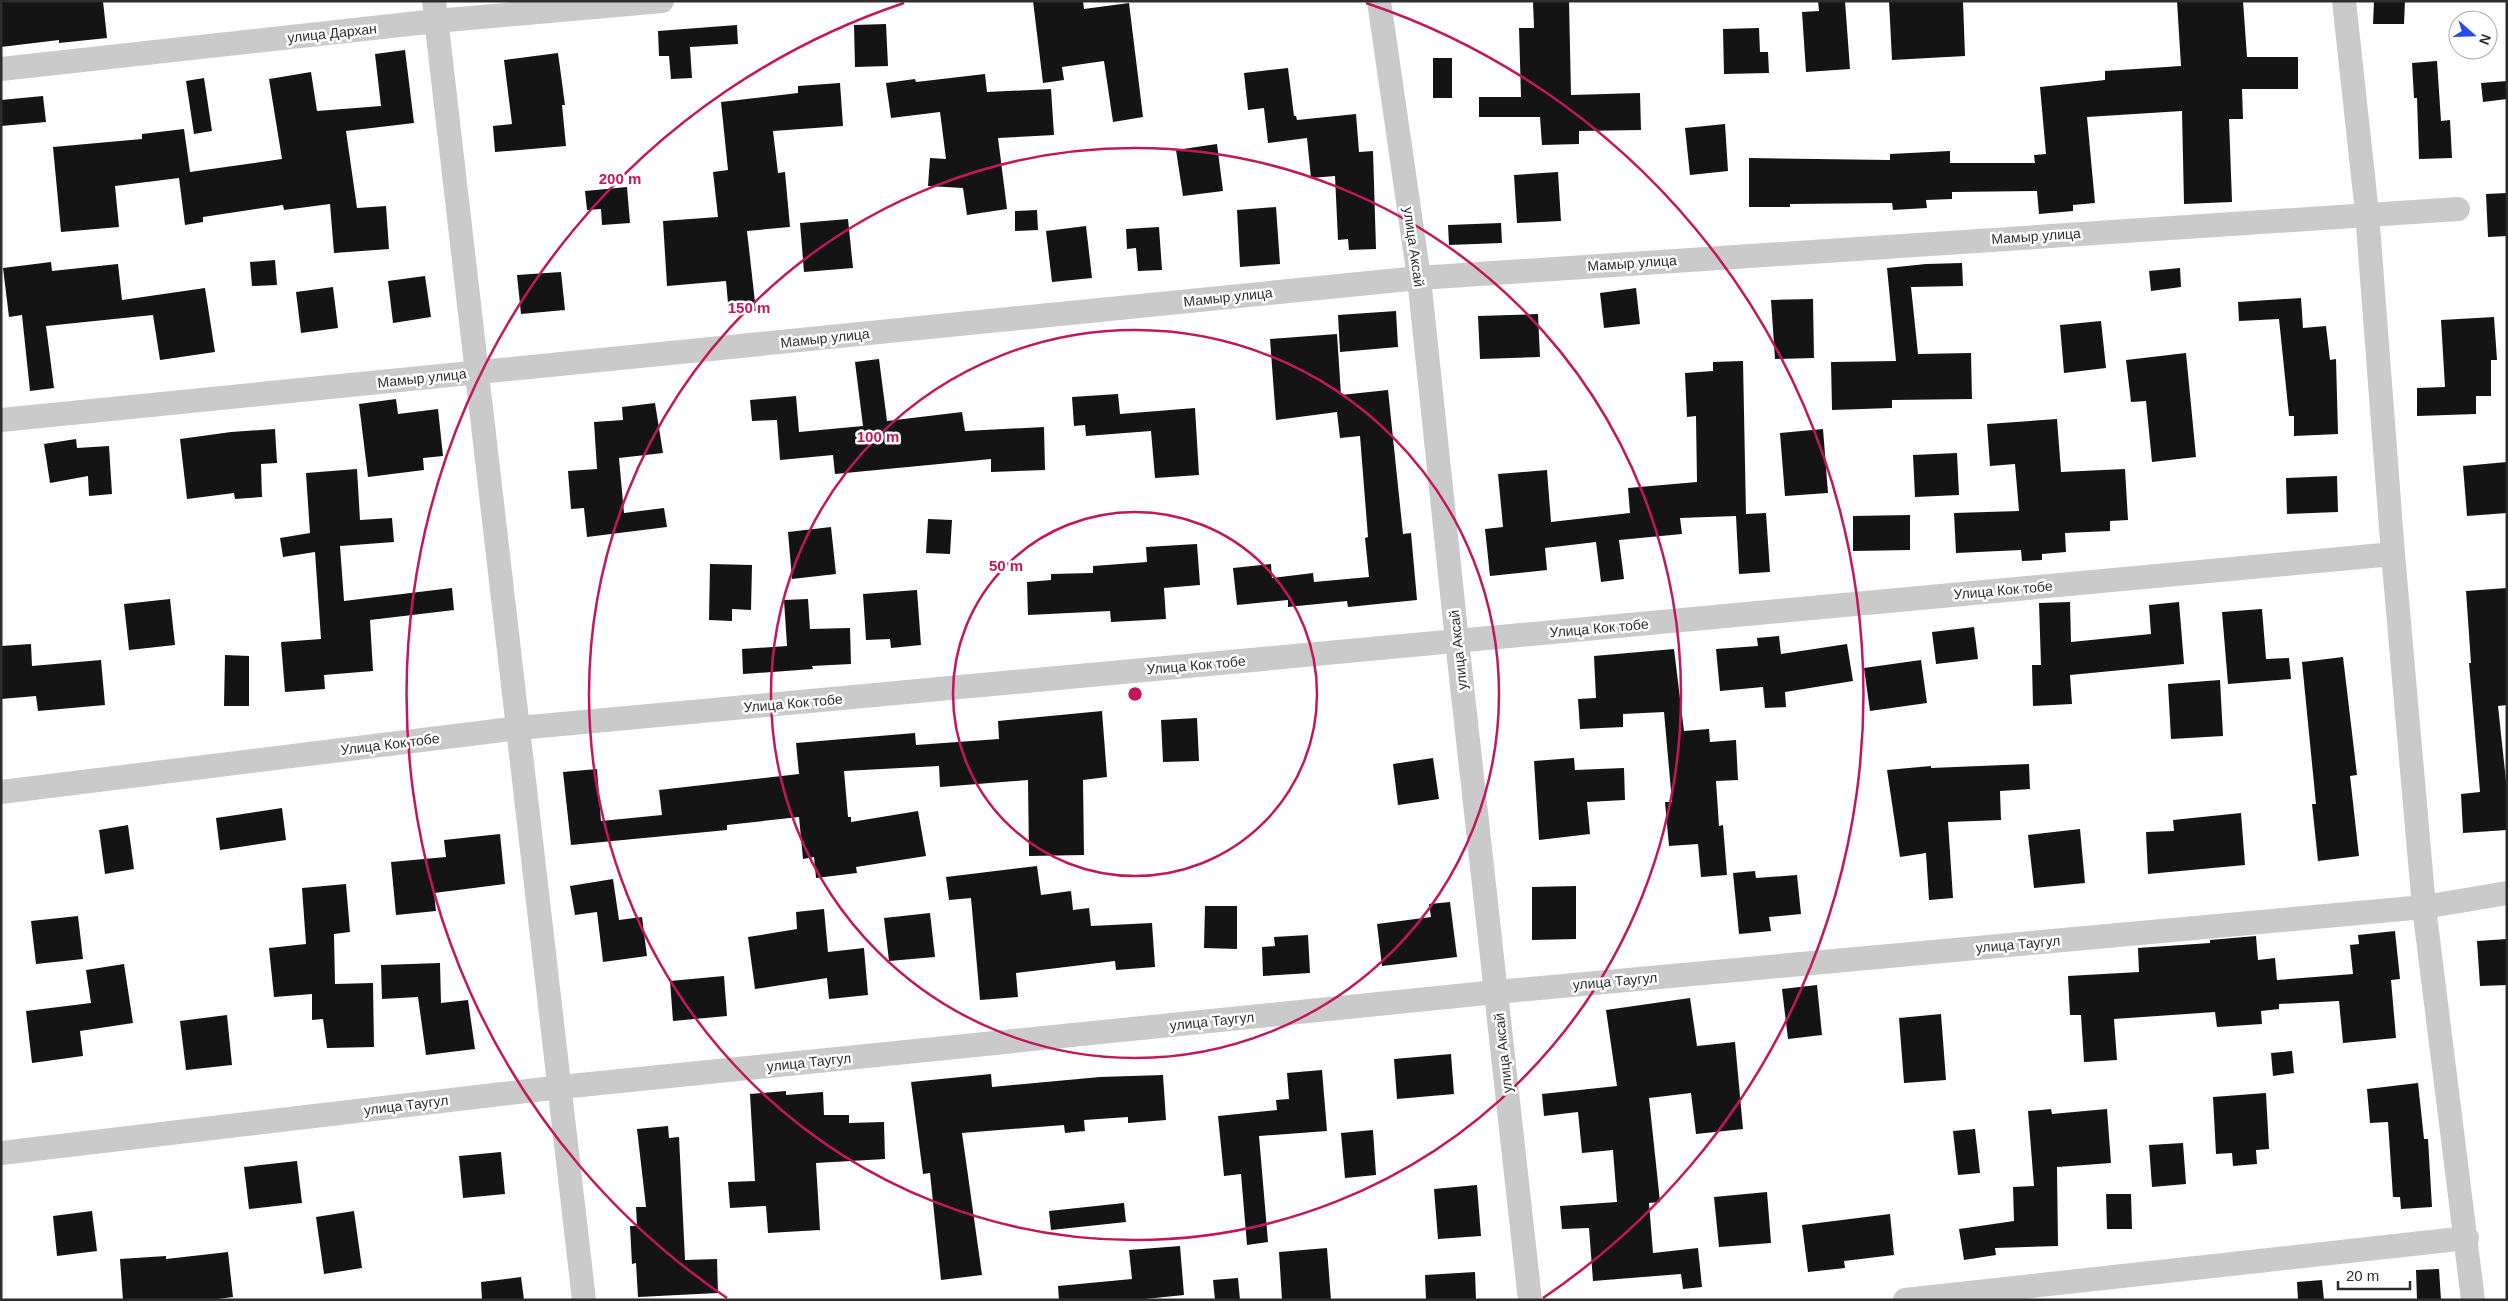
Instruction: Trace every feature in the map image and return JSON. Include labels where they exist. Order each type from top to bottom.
[{"type":"street","name":"улица Дархан","points":[[1,69],[435,11],[662,1]]},
{"type":"street","name":"улица Аксай","points":[[1379,1],[1419,278],[1530,1300]]},
{"type":"street","points":[[2344,1],[2367,213],[2393,554],[2424,907],[2473,1300]]},
{"type":"street","points":[[435,11],[561,1087],[584,1300]]},
{"type":"street","name":"Мамыр улица","points":[[1,420],[1419,278],[2367,213],[2458,209]]},
{"type":"street","name":"Улица Кок тобе","points":[[1,792],[519,728],[2393,554]]},
{"type":"street","name":"улица Таугул","points":[[1,1153],[561,1087],[1496,992],[2424,907],[2507,892]]},
{"type":"street","points":[[1905,1300],[2466,1238]]},
{"type":"building","points":[[1,1],[103,1],[107,38],[59,43],[59,40],[1,47]]},
{"type":"building","points":[[1033,1],[1083,1],[1084,9],[1129,3],[1143,117],[1113,122],[1104,61],[1062,67],[1064,80],[1043,83]]},
{"type":"building","points":[[1533,1],[1569,1],[1571,95],[1640,93],[1641,130],[1579,131],[1579,144],[1542,145],[1540,117],[1479,117],[1479,97],[1521,97],[1519,28],[1534,28]]},
{"type":"building","points":[[1818,1],[1845,1],[1850,69],[1806,72],[1802,12],[1819,11]]},
{"type":"building","points":[[1889,1],[1963,1],[1965,56],[1892,60]]},
{"type":"building","points":[[2177,1],[2243,1],[2247,57],[2298,57],[2298,89],[2242,89],[2243,119],[2229,119],[2232,202],[2184,204],[2182,111],[2087,117],[2095,203],[2073,205],[2073,211],[2039,214],[2037,191],[1952,192],[1952,199],[1926,200],[1927,208],[1893,210],[1892,203],[1790,204],[1790,207],[1749,207],[1749,158],[1890,160],[1890,154],[1950,151],[1950,163],[2035,163],[2034,155],[2046,154],[2040,87],[2105,80],[2105,71],[2181,66]]},
{"type":"building","points":[[2374,1],[2405,1],[2404,24],[2373,24]]},
{"type":"building","points":[[886,24],[888,66],[855,67],[854,25]]},
{"type":"building","points":[[737,25],[738,44],[690,47],[692,78],[671,79],[669,56],[659,56],[658,31]]},
{"type":"building","points":[[1759,28],[1760,52],[1768,52],[1769,73],[1724,74],[1723,29]]},
{"type":"building","points":[[405,50],[414,123],[346,131],[357,208],[386,206],[389,249],[334,253],[330,204],[284,210],[283,205],[203,217],[203,222],[185,225],[179,178],[115,186],[119,227],[61,232],[53,147],[142,139],[142,134],[184,129],[190,172],[282,159],[269,79],[311,72],[317,111],[381,106],[375,54]]},
{"type":"building","points":[[558,53],[565,105],[562,105],[566,146],[495,152],[493,126],[512,124],[504,60]]},
{"type":"building","points":[[1433,58],[1452,58],[1452,98],[1433,98]]},
{"type":"building","points":[[2437,61],[2441,121],[2450,120],[2452,158],[2419,159],[2417,98],[2414,98],[2412,63]]},
{"type":"building","points":[[1288,68],[1294,116],[1296,116],[1297,120],[1356,114],[1359,152],[1373,151],[1376,249],[1349,250],[1348,239],[1338,240],[1335,176],[1311,178],[1307,138],[1268,143],[1264,108],[1248,110],[1244,73]]},
{"type":"building","points":[[985,74],[987,92],[1051,89],[1054,135],[998,138],[1007,209],[967,215],[963,188],[928,186],[930,158],[946,159],[940,112],[891,118],[886,83],[915,79],[916,82]]},
{"type":"building","points":[[204,78],[212,131],[194,134],[186,81]]},
{"type":"building","points":[[2507,81],[2507,99],[2483,102],[2481,83]]},
{"type":"building","points":[[840,83],[843,126],[773,131],[778,173],[785,172],[790,227],[747,231],[756,311],[729,314],[726,281],[667,286],[663,221],[718,217],[713,172],[728,170],[721,102],[798,93],[798,86]]},
{"type":"building","points":[[43,96],[46,122],[1,126],[1,100]]},
{"type":"building","points":[[1725,124],[1728,171],[1690,175],[1685,128]]},
{"type":"building","points":[[1217,144],[1223,191],[1183,196],[1176,150]]},
{"type":"building","points":[[1558,172],[1561,221],[1517,223],[1514,175]]},
{"type":"building","points":[[627,187],[630,223],[602,225],[601,209],[587,210],[585,191]]},
{"type":"building","points":[[2507,193],[2507,236],[2488,237],[2486,194]]},
{"type":"building","points":[[1276,207],[1280,264],[1240,267],[1237,210]]},
{"type":"building","points":[[1037,210],[1038,230],[1015,231],[1015,211]]},
{"type":"building","points":[[848,219],[853,268],[804,272],[800,223]]},
{"type":"building","points":[[1501,223],[1502,243],[1449,245],[1448,225]]},
{"type":"building","points":[[1086,226],[1092,278],[1052,282],[1046,231]]},
{"type":"building","points":[[1159,227],[1162,270],[1138,271],[1136,248],[1127,249],[1126,229]]},
{"type":"building","points":[[275,260],[277,285],[252,286],[250,262]]},
{"type":"building","points":[[51,262],[52,271],[118,264],[122,300],[205,288],[215,352],[160,360],[153,315],[46,326],[54,388],[30,391],[22,315],[9,317],[3,268]]},
{"type":"building","points":[[1962,263],[1963,286],[1911,287],[1918,354],[1971,353],[1972,399],[1892,400],[1892,408],[1832,410],[1831,362],[1896,361],[1887,268]]},
{"type":"building","points":[[2180,268],[2181,287],[2151,291],[2149,271]]},
{"type":"building","points":[[561,272],[565,310],[521,314],[517,275]]},
{"type":"building","points":[[425,276],[431,317],[393,323],[388,281]]},
{"type":"building","points":[[333,287],[338,328],[301,333],[296,292]]},
{"type":"building","points":[[1636,288],[1640,324],[1604,328],[1600,293]]},
{"type":"building","points":[[2301,298],[2303,328],[2326,326],[2330,360],[2336,359],[2338,434],[2294,436],[2294,416],[2289,416],[2279,319],[2239,321],[2238,302]]},
{"type":"building","points":[[1813,299],[1814,358],[1775,359],[1771,300]]},
{"type":"building","points":[[1396,311],[1398,347],[1340,352],[1338,315]]},
{"type":"building","points":[[1538,314],[1540,357],[1480,359],[1478,316]]},
{"type":"building","points":[[2494,317],[2497,360],[2491,360],[2491,396],[2476,396],[2476,414],[2417,416],[2417,388],[2445,387],[2441,320]]},
{"type":"building","points":[[2101,321],[2106,368],[2064,373],[2060,325]]},
{"type":"building","points":[[1337,334],[1341,395],[1388,390],[1403,534],[1411,533],[1417,600],[1348,607],[1347,601],[1288,607],[1288,600],[1237,605],[1233,568],[1271,564],[1272,578],[1313,573],[1314,582],[1369,577],[1365,538],[1368,537],[1360,436],[1340,438],[1337,412],[1276,420],[1270,339]]},
{"type":"building","points":[[2186,353],[2196,457],[2152,462],[2146,401],[2131,402],[2126,360]]},
{"type":"building","points":[[879,359],[887,421],[962,412],[965,431],[1044,427],[1045,470],[991,472],[991,459],[835,474],[833,455],[780,460],[777,420],[752,421],[750,400],[796,396],[799,432],[863,426],[855,362]]},
{"type":"building","points":[[1743,361],[1746,514],[1766,513],[1770,572],[1739,574],[1736,516],[1680,518],[1682,534],[1619,540],[1624,579],[1601,582],[1596,542],[1545,548],[1547,570],[1490,576],[1485,529],[1503,527],[1498,474],[1547,470],[1551,522],[1630,513],[1628,488],[1697,482],[1696,416],[1687,417],[1685,373],[1713,371],[1713,362]]},
{"type":"building","points":[[1118,394],[1120,414],[1195,408],[1199,475],[1155,478],[1151,431],[1086,436],[1085,425],[1074,426],[1072,397]]},
{"type":"building","points":[[396,399],[398,414],[438,409],[443,456],[423,458],[424,470],[368,477],[359,404]]},
{"type":"building","points":[[655,403],[663,453],[619,458],[624,513],[664,508],[667,527],[587,537],[584,508],[571,509],[568,471],[597,469],[594,422],[623,420],[622,407]]},
{"type":"building","points":[[2057,419],[2061,472],[2125,469],[2128,520],[2110,521],[2110,531],[2065,533],[2066,552],[2042,554],[2042,560],[2022,561],[2021,550],[1956,553],[1954,513],[2019,511],[2015,464],[1990,466],[1987,424]]},
{"type":"building","points":[[275,429],[277,463],[261,464],[262,497],[235,499],[234,493],[187,499],[180,439],[231,432]]},
{"type":"building","points":[[1823,429],[1828,493],[1785,496],[1780,433]]},
{"type":"building","points":[[76,439],[77,448],[109,446],[112,494],[89,496],[88,476],[50,483],[44,444]]},
{"type":"building","points":[[1957,453],[1959,495],[1915,497],[1913,455]]},
{"type":"building","points":[[2507,462],[2507,513],[2467,516],[2463,466]]},
{"type":"building","points":[[357,469],[360,520],[392,518],[394,542],[340,546],[344,601],[452,588],[454,610],[370,620],[373,671],[324,675],[325,689],[285,692],[281,642],[321,639],[315,552],[283,557],[280,538],[310,533],[306,473]]},
{"type":"building","points":[[2337,476],[2338,512],[2287,514],[2286,478]]},
{"type":"building","points":[[1910,515],[1910,550],[1853,551],[1853,516]]},
{"type":"building","points":[[928,519],[952,520],[950,554],[926,553]]},
{"type":"building","points":[[831,527],[836,574],[792,579],[788,532]]},
{"type":"building","points":[[1197,544],[1200,585],[1164,588],[1166,619],[1111,622],[1110,611],[1028,615],[1027,582],[1051,580],[1051,574],[1093,573],[1093,566],[1147,562],[1146,547]]},
{"type":"building","points":[[710,564],[752,565],[751,610],[732,609],[732,621],[709,620]]},
{"type":"building","points":[[2507,588],[2507,705],[2498,706],[2507,790],[2507,830],[2463,833],[2461,794],[2480,792],[2469,663],[2471,663],[2466,591]]},
{"type":"building","points":[[917,590],[921,645],[891,648],[890,639],[866,640],[863,594]]},
{"type":"building","points":[[170,599],[175,645],[129,650],[124,604]]},
{"type":"building","points":[[808,599],[810,629],[850,628],[851,664],[812,666],[813,669],[743,674],[742,649],[787,646],[784,600]]},
{"type":"building","points":[[2070,602],[2071,642],[2151,634],[2149,605],[2179,602],[2184,664],[2070,675],[2072,704],[2033,706],[2032,665],[2041,665],[2039,603]]},
{"type":"building","points":[[2262,609],[2266,659],[2289,658],[2291,679],[2228,684],[2222,612]]},
{"type":"building","points":[[1974,627],[1978,659],[1936,664],[1932,632]]},
{"type":"building","points":[[1779,636],[1781,654],[1847,644],[1853,681],[1785,692],[1786,707],[1765,708],[1763,687],[1720,691],[1716,649],[1758,646],[1757,638]]},
{"type":"building","points":[[31,644],[32,666],[101,660],[105,705],[38,711],[36,696],[1,699],[1,646]]},
{"type":"building","points":[[1674,649],[1684,731],[1709,729],[1710,742],[1736,740],[1738,780],[1716,781],[1719,826],[1723,825],[1727,875],[1701,877],[1698,844],[1669,846],[1665,802],[1672,802],[1664,712],[1623,714],[1623,727],[1580,729],[1578,699],[1596,698],[1594,656]]},
{"type":"building","points":[[225,655],[249,656],[249,706],[224,706]]},
{"type":"building","points":[[2343,657],[2357,775],[2350,776],[2359,856],[2318,861],[2312,804],[2316,804],[2302,662]]},
{"type":"building","points":[[1921,660],[1927,703],[1870,711],[1864,668]]},
{"type":"building","points":[[2220,680],[2223,736],[2171,739],[2168,684]]},
{"type":"building","points":[[1102,711],[1107,777],[1083,780],[1084,855],[1029,856],[1028,780],[940,787],[939,766],[844,771],[848,817],[851,817],[851,822],[918,811],[926,856],[856,867],[857,873],[816,878],[814,857],[803,859],[799,817],[727,825],[727,830],[571,845],[563,772],[597,769],[601,821],[662,815],[659,790],[799,774],[796,743],[915,733],[916,745],[999,739],[998,721]]},
{"type":"building","points":[[1197,718],[1199,761],[1163,762],[1161,720]]},
{"type":"building","points":[[1433,758],[1439,799],[1398,805],[1393,764]]},
{"type":"building","points":[[1574,758],[1575,770],[1624,768],[1625,800],[1587,802],[1590,834],[1539,840],[1534,761]]},
{"type":"building","points":[[2029,764],[2030,789],[2000,791],[2001,820],[1948,822],[1953,898],[1929,900],[1926,853],[1900,857],[1887,770],[1931,766],[1931,768]]},
{"type":"building","points":[[282,808],[286,840],[220,850],[216,818]]},
{"type":"building","points":[[2241,813],[2245,865],[2148,874],[2146,832],[2174,831],[2173,820]]},
{"type":"building","points":[[128,825],[134,869],[105,874],[99,830]]},
{"type":"building","points":[[2080,829],[2085,883],[2034,888],[2028,835]]},
{"type":"building","points":[[500,834],[505,884],[434,893],[436,911],[396,915],[391,862],[446,857],[444,840]]},
{"type":"building","points":[[1037,866],[1041,895],[1071,891],[1073,910],[1089,908],[1091,926],[1152,923],[1155,967],[1116,970],[1115,961],[1016,973],[1018,997],[980,1000],[971,898],[949,900],[946,877]]},
{"type":"building","points":[[1755,871],[1756,878],[1797,875],[1801,914],[1769,917],[1771,931],[1739,934],[1733,873]]},
{"type":"building","points":[[613,879],[619,920],[642,917],[647,956],[603,962],[597,912],[575,915],[570,886]]},
{"type":"building","points":[[346,884],[350,932],[334,934],[335,984],[373,983],[374,1047],[327,1048],[323,1019],[312,1020],[312,994],[274,997],[269,948],[306,944],[302,888]]},
{"type":"building","points":[[1576,886],[1576,939],[1532,940],[1532,887]]},
{"type":"building","points":[[1450,902],[1457,957],[1382,966],[1377,924],[1431,917],[1429,904]]},
{"type":"building","points":[[1205,906],[1237,906],[1237,949],[1204,948]]},
{"type":"building","points":[[824,909],[828,952],[864,948],[868,995],[829,999],[827,978],[755,989],[748,937],[797,929],[796,912]]},
{"type":"building","points":[[930,913],[935,957],[889,961],[884,918]]},
{"type":"building","points":[[78,916],[83,959],[36,964],[31,921]]},
{"type":"building","points":[[2395,931],[2400,979],[2391,980],[2396,1038],[2343,1043],[2339,1001],[2279,1004],[2279,1009],[2261,1011],[2262,1024],[2217,1027],[2215,1012],[2114,1019],[2117,1060],[2084,1062],[2081,1015],[2070,1015],[2068,976],[2139,972],[2138,948],[2210,943],[2210,940],[2256,936],[2258,960],[2275,958],[2277,980],[2353,974],[2350,945],[2359,944],[2358,935]]},
{"type":"building","points":[[1308,935],[1310,973],[1263,976],[1262,947],[1275,946],[1274,937]]},
{"type":"building","points":[[2507,939],[2507,985],[2480,986],[2477,941]]},
{"type":"building","points":[[440,963],[441,1003],[468,1000],[475,1049],[426,1055],[418,997],[382,999],[381,965]]},
{"type":"building","points":[[124,964],[133,1023],[80,1031],[83,1056],[32,1063],[26,1011],[91,1003],[86,970]]},
{"type":"building","points":[[724,976],[727,1016],[673,1021],[670,981]]},
{"type":"building","points":[[1817,985],[1822,1035],[1788,1039],[1782,989]]},
{"type":"building","points":[[1690,998],[1697,1046],[1735,1042],[1743,1129],[1696,1134],[1691,1093],[1649,1098],[1660,1202],[1649,1203],[1653,1253],[1698,1248],[1702,1287],[1683,1289],[1681,1274],[1593,1281],[1589,1228],[1562,1229],[1560,1206],[1617,1202],[1613,1150],[1582,1153],[1578,1112],[1544,1116],[1542,1094],[1617,1086],[1606,1010]]},
{"type":"building","points":[[1941,1014],[1946,1080],[1904,1083],[1899,1018]]},
{"type":"building","points":[[227,1015],[232,1065],[186,1070],[180,1021]]},
{"type":"building","points":[[2292,1051],[2294,1073],[2273,1076],[2271,1053]]},
{"type":"building","points":[[1451,1054],[1454,1094],[1397,1099],[1394,1059]]},
{"type":"building","points":[[1322,1070],[1327,1131],[1259,1136],[1268,1242],[1247,1245],[1241,1174],[1224,1176],[1218,1116],[1277,1110],[1276,1100],[1289,1099],[1287,1073]]},
{"type":"building","points":[[991,1074],[992,1087],[1100,1077],[1163,1075],[1166,1120],[1128,1123],[1128,1117],[1084,1120],[1085,1131],[1065,1133],[1064,1125],[962,1133],[982,1275],[941,1280],[930,1173],[923,1174],[911,1082]]},
{"type":"building","points":[[2418,1083],[2424,1139],[2428,1139],[2432,1207],[2401,1209],[2400,1197],[2393,1197],[2388,1122],[2370,1123],[2367,1089]]},
{"type":"building","points":[[786,1091],[786,1095],[823,1092],[824,1115],[849,1115],[849,1123],[884,1122],[885,1159],[816,1163],[820,1230],[768,1233],[766,1206],[730,1208],[728,1182],[755,1181],[750,1094]]},
{"type":"building","points":[[2266,1093],[2269,1149],[2256,1150],[2257,1164],[2233,1166],[2232,1153],[2216,1154],[2213,1097]]},
{"type":"building","points":[[2051,1109],[2052,1114],[2107,1109],[2111,1163],[2057,1167],[2058,1246],[1995,1248],[1996,1255],[1964,1260],[1959,1229],[2014,1221],[2013,1187],[2034,1186],[2028,1111]]},
{"type":"building","points":[[668,1126],[669,1138],[679,1137],[685,1260],[717,1259],[718,1293],[638,1297],[636,1263],[632,1264],[630,1226],[637,1226],[636,1207],[646,1207],[637,1129]]},
{"type":"building","points":[[1975,1129],[1980,1173],[1958,1175],[1953,1131]]},
{"type":"building","points":[[1373,1130],[1376,1175],[1345,1178],[1341,1133]]},
{"type":"building","points":[[2183,1143],[2186,1184],[2152,1187],[2149,1145]]},
{"type":"building","points":[[501,1152],[505,1194],[463,1198],[459,1156]]},
{"type":"building","points":[[297,1161],[302,1203],[249,1209],[244,1167]]},
{"type":"building","points":[[1477,1185],[1481,1236],[1438,1239],[1434,1189]]},
{"type":"building","points":[[1767,1192],[1771,1243],[1719,1247],[1714,1197]]},
{"type":"building","points":[[2106,1194],[2131,1194],[2132,1229],[2107,1229]]},
{"type":"building","points":[[1124,1203],[1126,1222],[1051,1230],[1049,1211]]},
{"type":"building","points":[[92,1211],[97,1251],[57,1256],[53,1216]]},
{"type":"building","points":[[354,1211],[362,1268],[324,1274],[316,1217]]},
{"type":"building","points":[[1890,1214],[1894,1255],[1844,1261],[1845,1268],[1808,1272],[1802,1225]]},
{"type":"building","points":[[1180,1246],[1184,1295],[1135,1300],[1059,1300],[1058,1286],[1132,1279],[1129,1250]]},
{"type":"building","points":[[1327,1248],[1331,1300],[1282,1300],[1279,1252]]},
{"type":"building","points":[[228,1252],[233,1297],[210,1300],[123,1300],[120,1259],[166,1256],[166,1259]]},
{"type":"building","points":[[2439,1269],[2441,1300],[2417,1300],[2416,1270]]},
{"type":"building","points":[[1475,1272],[1476,1300],[1426,1300],[1425,1275]]},
{"type":"building","points":[[521,1277],[524,1300],[482,1300],[481,1282]]},
{"type":"building","points":[[1238,1278],[1240,1300],[1215,1300],[1213,1280]]},
{"type":"building","points":[[2322,1280],[2324,1300],[2298,1300],[2297,1282]]}]
